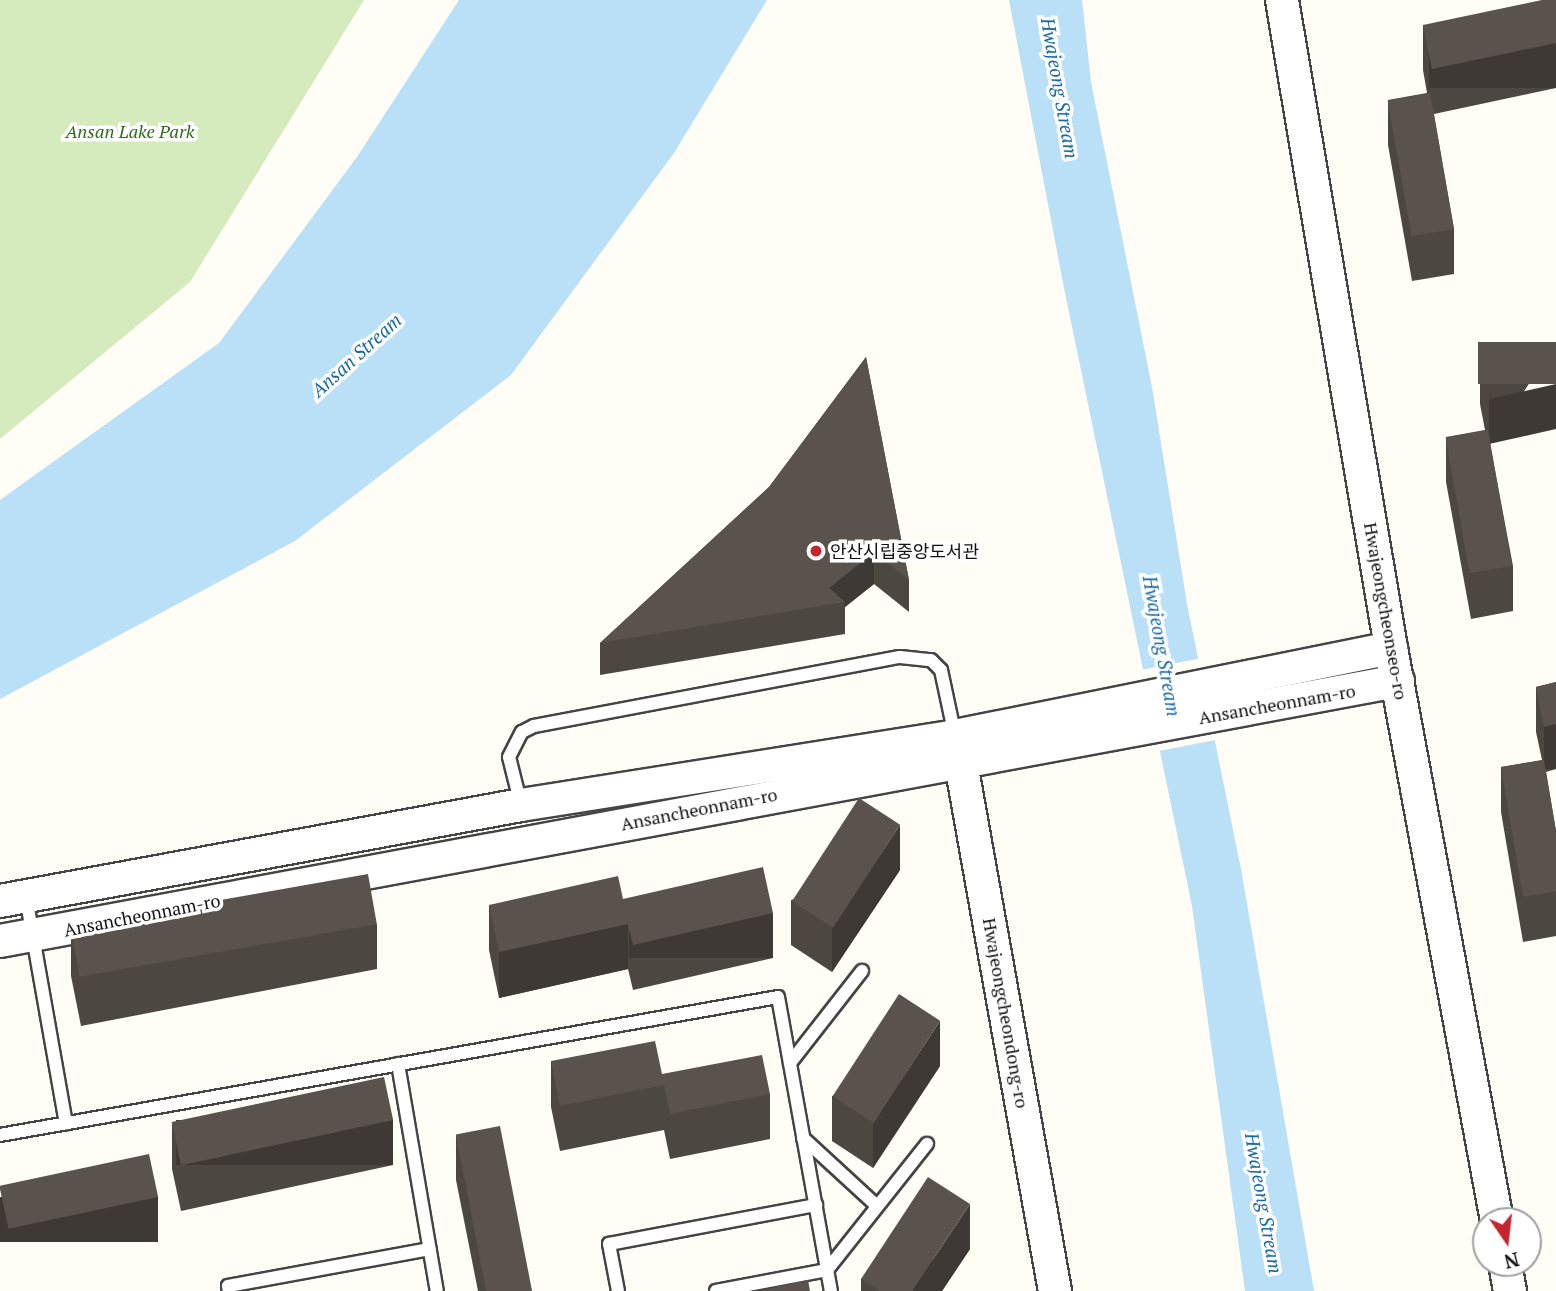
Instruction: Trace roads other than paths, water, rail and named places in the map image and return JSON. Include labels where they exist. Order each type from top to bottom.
[{"type":"street","name":"Hwajeongcheonseo-ro","points":[[1282,0],[1391,648],[1494,1207]]},
{"type":"street","name":"Ansancheonnam-ro","points":[[1282,688],[1391,648]]},
{"type":"street","name":"Ansancheonnam-ro","points":[[0,941],[958,748],[1282,688],[1398,681]]},
{"type":"street","name":"Ansancheonnam-ro","points":[[13,899],[521,805],[958,748]]},
{"type":"street","name":"Hwajeongcheondong-ro","points":[[958,748],[1055,1291]]},
{"type":"lane","points":[[521,805],[509,757],[522,732],[534,726],[900,657],[931,660],[941,670],[958,748]]},
{"type":"lane","points":[[13,899],[31,936],[66,1123]]},
{"type":"lane","points":[[790,1063],[862,971]]},
{"type":"lane","points":[[0,1135],[778,997],[831,1291]]},
{"type":"lane","points":[[398,1065],[437,1291]]},
{"type":"lane","points":[[803,1138],[877,1206]]},
{"type":"lane","points":[[716,1291],[827,1270],[927,1144]]},
{"type":"lane","points":[[618,1291],[609,1244],[816,1205]]},
{"type":"lane","points":[[229,1291],[228,1286],[430,1249]]},
{"type":"water","name":"Ansan Stream","points":[[459,0],[767,0],[674,153],[511,375],[295,541],[0,699],[0,500],[219,343],[357,157]]},
{"type":"water","name":"Hwajeong Stream","points":[[1009,0],[1082,0],[1091,82],[1152,387],[1187,604],[1241,869],[1314,1291],[1245,1291],[1192,906],[1064,288]]},
{"type":"place","name":"안산시립중앙도서관","points":[[816,551]]},
{"type":"park label","name":"Ansan Lake Park","points":[[130,131]]}]
